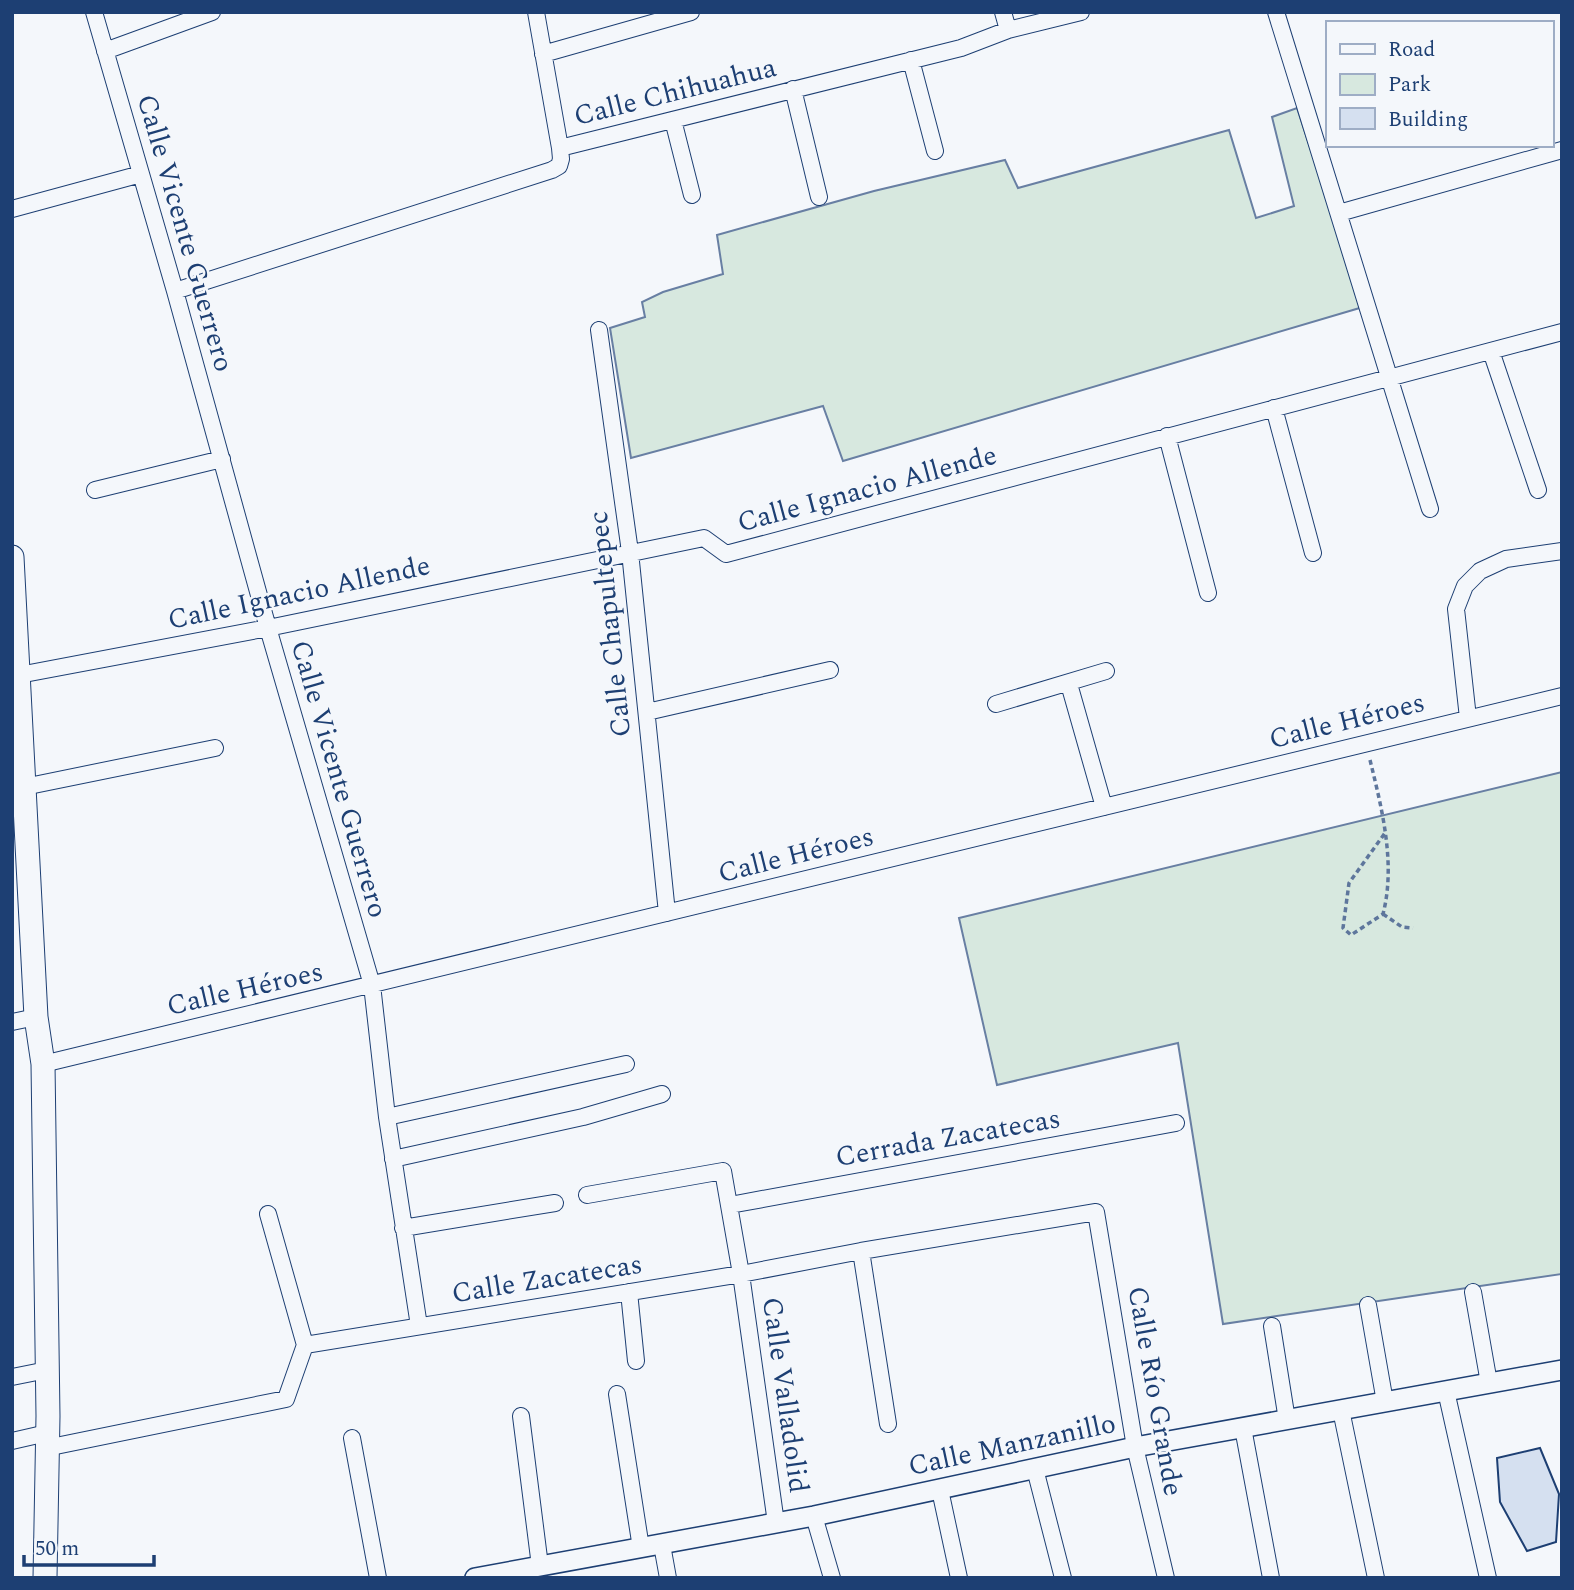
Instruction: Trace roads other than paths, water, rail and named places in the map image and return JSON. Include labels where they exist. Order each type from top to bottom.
[{"type":"main road","points":[[12,557],[36,1017],[43,1064],[47,1370],[45,1578]]},
{"type":"street","name":"Calle Vicente Guerrero","points":[[94,12],[372,985],[387,1117],[419,1326]]},
{"type":"street","points":[[105,51],[212,12]]},
{"type":"street","points":[[536,12],[560,148]]},
{"type":"street","points":[[543,54],[691,12]]},
{"type":"street","points":[[1003,12],[1008,30]]},
{"type":"street","name":"Calle Chihuahua","points":[[175,291],[552,170],[559,166],[560,148],[961,48],[1008,30],[1081,12]]},
{"type":"street","points":[[1276,12],[1430,509]]},
{"type":"street","points":[[911,60],[935,151]]},
{"type":"street","points":[[793,89],[819,197]]},
{"type":"street","points":[[673,120],[692,195]]},
{"type":"street","points":[[1339,214],[1562,150]]},
{"type":"street","points":[[12,209],[141,174]]},
{"type":"street","name":"Calle Chapultepec","points":[[599,330],[630,552],[667,913]]},
{"type":"street","name":"Calle Ignacio Allende","points":[[19,675],[268,628],[704,538],[726,554],[1562,332]]},
{"type":"street","points":[[1491,351],[1538,490]]},
{"type":"street","points":[[1274,408],[1313,553]]},
{"type":"street","points":[[1167,436],[1208,593]]},
{"type":"street","points":[[95,490],[222,459]]},
{"type":"street","points":[[1468,719],[1456,609],[1465,586],[1480,571],[1506,559],[1562,551]]},
{"type":"street","points":[[647,712],[830,670]]},
{"type":"street","points":[[996,704],[1106,671]]},
{"type":"street","points":[[1069,684],[1104,807]]},
{"type":"street","name":"Calle Héroes","points":[[43,1064],[1562,695]]},
{"type":"street","points":[[24,787],[215,748]]},
{"type":"street","points":[[12,1022],[36,1017]]},
{"type":"street","points":[[387,1117],[626,1064]]},
{"type":"street","points":[[393,1158],[583,1117],[662,1094]]},
{"type":"street","name":"Cerrada Zacatecas","points":[[730,1205],[1176,1123]]},
{"type":"street","points":[[587,1195],[723,1171],[741,1273]]},
{"type":"street","points":[[403,1228],[555,1203]]},
{"type":"street","name":"Calle Zacatecas","points":[[304,1345],[1096,1212]]},
{"type":"street","name":"Calle Río Grande","points":[[1096,1212],[1135,1447],[1166,1578]]},
{"type":"street","points":[[12,1441],[46,1441],[286,1399],[304,1345],[268,1214]]},
{"type":"street","points":[[861,1251],[888,1424]]},
{"type":"street","name":"Calle Valladolid","points":[[741,1273],[776,1523]]},
{"type":"street","points":[[629,1292],[636,1361]]},
{"type":"street","points":[[1473,1292],[1489,1383]]},
{"type":"street","points":[[1368,1305],[1385,1402]]},
{"type":"street","points":[[1272,1326],[1287,1420]]},
{"type":"street","points":[[12,1377],[47,1370]]},
{"type":"street","name":"Calle Manzanillo","points":[[475,1578],[549,1570],[641,1548],[814,1517],[1135,1447],[1562,1370]]},
{"type":"street","points":[[1446,1391],[1488,1578]]},
{"type":"street","points":[[617,1394],[641,1548]]},
{"type":"street","points":[[1341,1410],[1376,1578]]},
{"type":"street","points":[[521,1416],[549,1570]]},
{"type":"street","points":[[1243,1427],[1271,1578]]},
{"type":"street","points":[[352,1438],[378,1578]]},
{"type":"street","points":[[1035,1469],[1063,1578]]},
{"type":"street","points":[[940,1490],[959,1578]]},
{"type":"street","name":"Calle Valladolid","points":[[814,1517],[832,1578]]},
{"type":"street","points":[[662,1545],[668,1578]]}]
